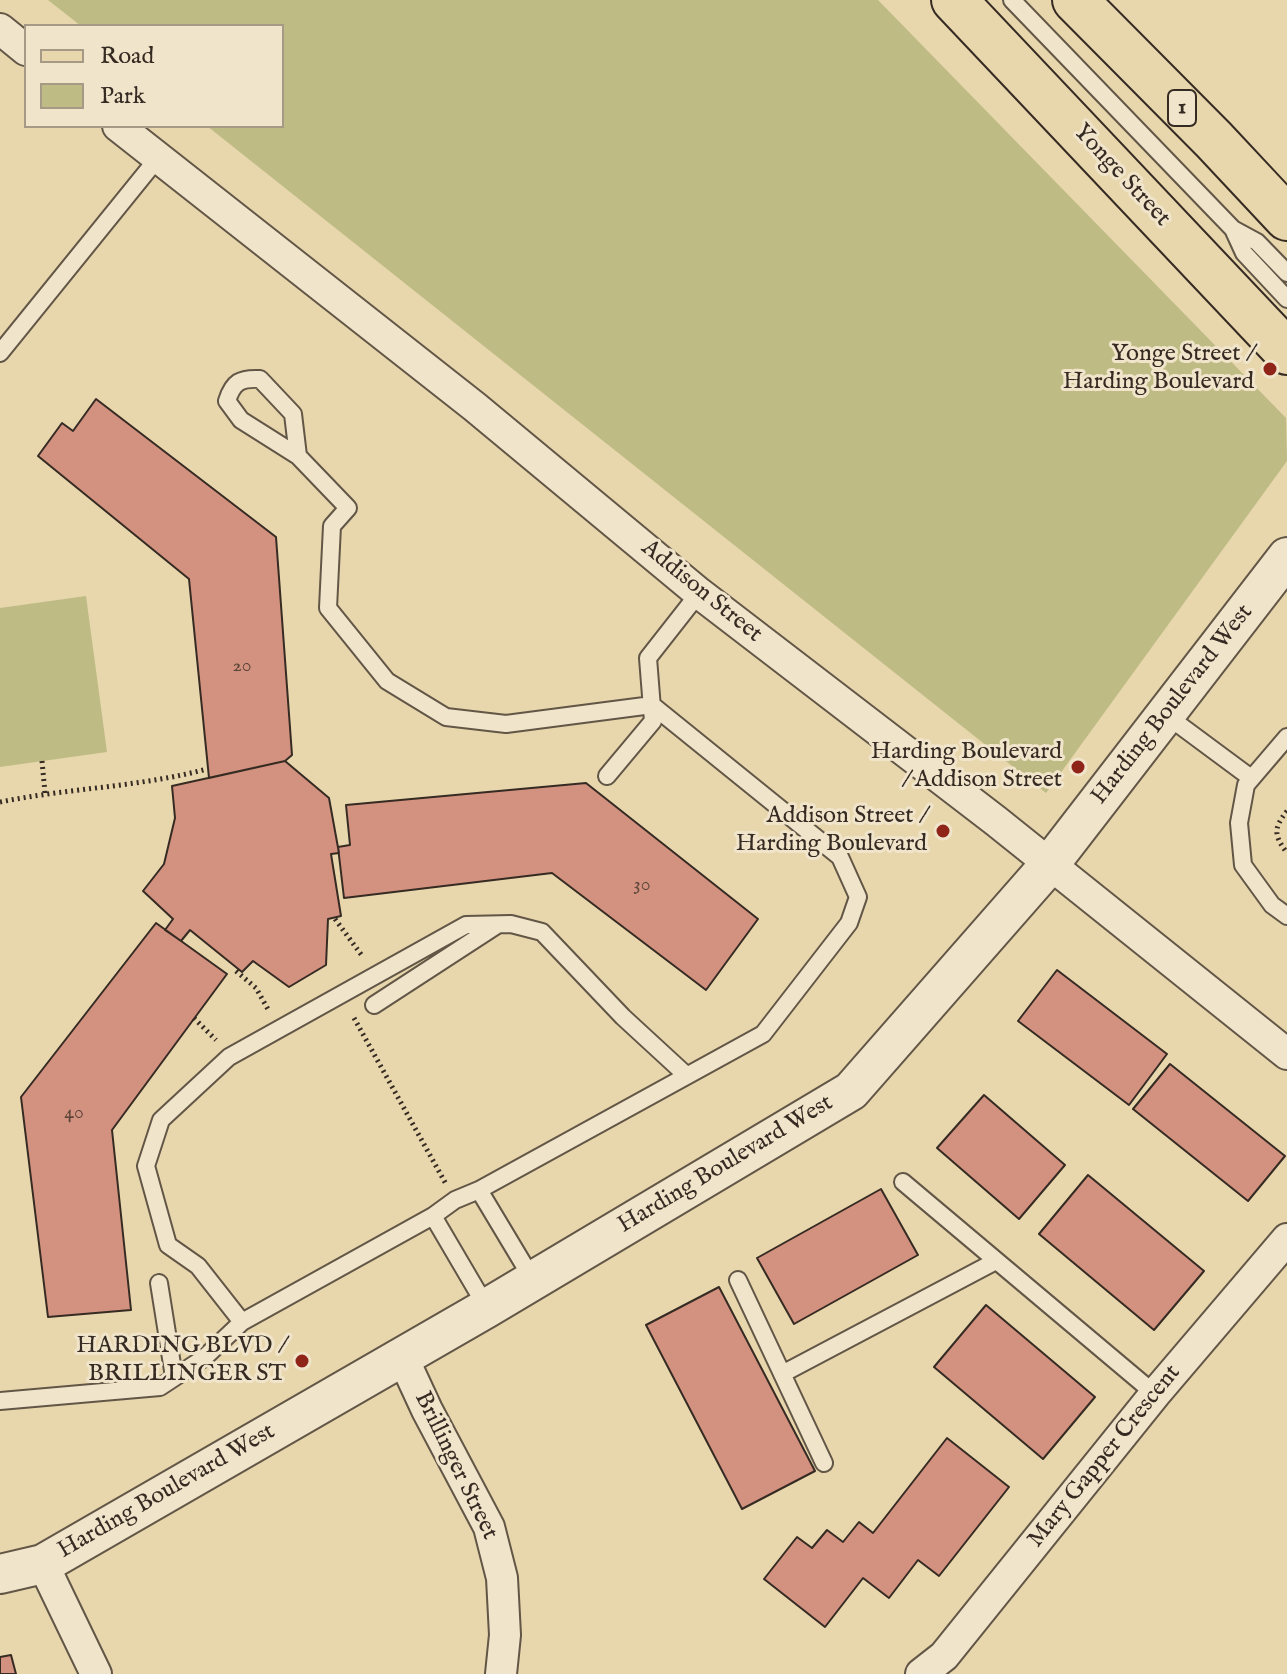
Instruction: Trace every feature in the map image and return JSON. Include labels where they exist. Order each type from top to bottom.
[{"type":"main road","name":"Yonge Street","points":[[954,0],[1287,352]]},
{"type":"main road","name":"1","points":[[1075,0],[1287,218]]},
{"type":"street","points":[[0,29],[24,48]]},
{"type":"street","name":"Addison Street","points":[[120,128],[475,407],[699,593],[1050,864],[1287,1054]]},
{"type":"street","name":"Harding Boulevard West","points":[[0,1574],[43,1564],[487,1308],[851,1091],[1050,864],[1287,557]]},
{"type":"street","name":"Mary Gapper Crescent","points":[[921,1674],[944,1656],[1155,1394],[1287,1239]]},
{"type":"street","name":"Brillinger Street","points":[[402,1356],[489,1527],[502,1578],[505,1635],[501,1674]]},
{"type":"street","points":[[43,1564],[96,1674]]},
{"type":"lane","points":[[1012,0],[1233,229],[1257,242],[1287,273]]},
{"type":"lane","points":[[0,353],[157,159]]},
{"type":"lane","points":[[1233,229],[1244,253],[1287,299]]},
{"type":"lane","points":[[0,1401],[160,1387],[204,1358],[242,1322],[433,1216],[455,1200],[479,1190],[763,1034],[849,923],[858,897],[840,857],[652,705],[506,724],[446,717],[387,681],[328,608],[332,526],[348,508],[298,456],[241,420],[227,401],[232,386],[243,378],[260,379],[293,414],[298,456]]},
{"type":"lane","points":[[607,776],[653,721],[648,658],[699,593]]},
{"type":"lane","points":[[1166,715],[1251,778]]},
{"type":"lane","points":[[1287,737],[1246,785],[1239,823],[1243,865],[1272,905],[1287,916]]},
{"type":"lane","points":[[242,1322],[198,1266],[168,1245],[146,1166],[161,1120],[229,1057],[279,1029],[466,925],[511,924],[542,932],[623,1017],[686,1075]]},
{"type":"lane","points":[[374,1005],[498,925]]},
{"type":"lane","points":[[903,1182],[1155,1394]]},
{"type":"lane","points":[[479,1190],[533,1280]]},
{"type":"lane","points":[[433,1216],[487,1308]]},
{"type":"lane","points":[[782,1374],[996,1261]]},
{"type":"lane","points":[[738,1280],[824,1463]]},
{"type":"lane","points":[[159,1283],[174,1377]]},
{"type":"path","points":[[42,761],[45,793]]},
{"type":"path","points":[[0,802],[45,793],[171,779],[207,769]]},
{"type":"path","points":[[1287,811],[1276,825],[1276,837],[1287,853]]},
{"type":"path","points":[[335,919],[376,976]]},
{"type":"path","points":[[236,971],[256,988],[279,1029]]},
{"type":"path","points":[[342,995],[455,1200]]},
{"type":"path","points":[[194,1018],[229,1057]]},
{"type":"green space","points":[[48,0],[878,0],[1286,418],[1287,461],[1046,793],[210,128],[284,128],[284,24],[78,24]]},
{"type":"green space","points":[[86,596],[107,752],[0,767],[0,608]]},
{"type":"building","points":[[96,399],[276,537],[292,755],[285,761],[209,778],[189,579],[38,456],[62,423],[73,431]]},
{"type":"building","points":[[285,761],[329,798],[339,853],[331,854],[341,916],[328,919],[326,965],[289,987],[253,961],[242,972],[190,930],[181,941],[165,930],[173,919],[143,891],[164,864],[175,818],[172,786]]},
{"type":"building","points":[[586,783],[758,919],[706,990],[552,873],[344,898],[338,847],[350,845],[346,805]]},
{"type":"building","points":[[156,923],[227,974],[112,1130],[131,1310],[48,1317],[21,1097]]},
{"type":"building","points":[[1057,970],[1167,1054],[1129,1105],[1018,1021]]},
{"type":"building","points":[[1170,1064],[1285,1156],[1248,1201],[1133,1109]]},
{"type":"building","points":[[984,1095],[1065,1165],[1019,1219],[937,1148]]},
{"type":"building","points":[[1088,1175],[1204,1271],[1154,1330],[1039,1234]]},
{"type":"building","points":[[881,1189],[918,1255],[794,1324],[757,1258]]},
{"type":"building","points":[[719,1287],[815,1471],[742,1509],[646,1325]]},
{"type":"building","points":[[986,1305],[1095,1397],[1043,1459],[934,1367]]},
{"type":"building","points":[[947,1438],[1009,1487],[939,1576],[918,1560],[889,1598],[863,1578],[825,1627],[764,1579],[797,1537],[812,1548],[827,1530],[843,1542],[859,1522],[873,1533]]},
{"type":"building","points":[[11,1655],[16,1674],[0,1674],[0,1657]]},
{"type":"place","name":"Yonge Street / Harding Boulevard","points":[[1270,369]]},
{"type":"place","name":"Harding Boulevard / Addison Street","points":[[1078,767]]},
{"type":"place","name":"Addison Street / Harding Boulevard","points":[[943,831]]},
{"type":"place","name":"HARDING BLVD / BRILLINGER ST","points":[[302,1361]]}]
